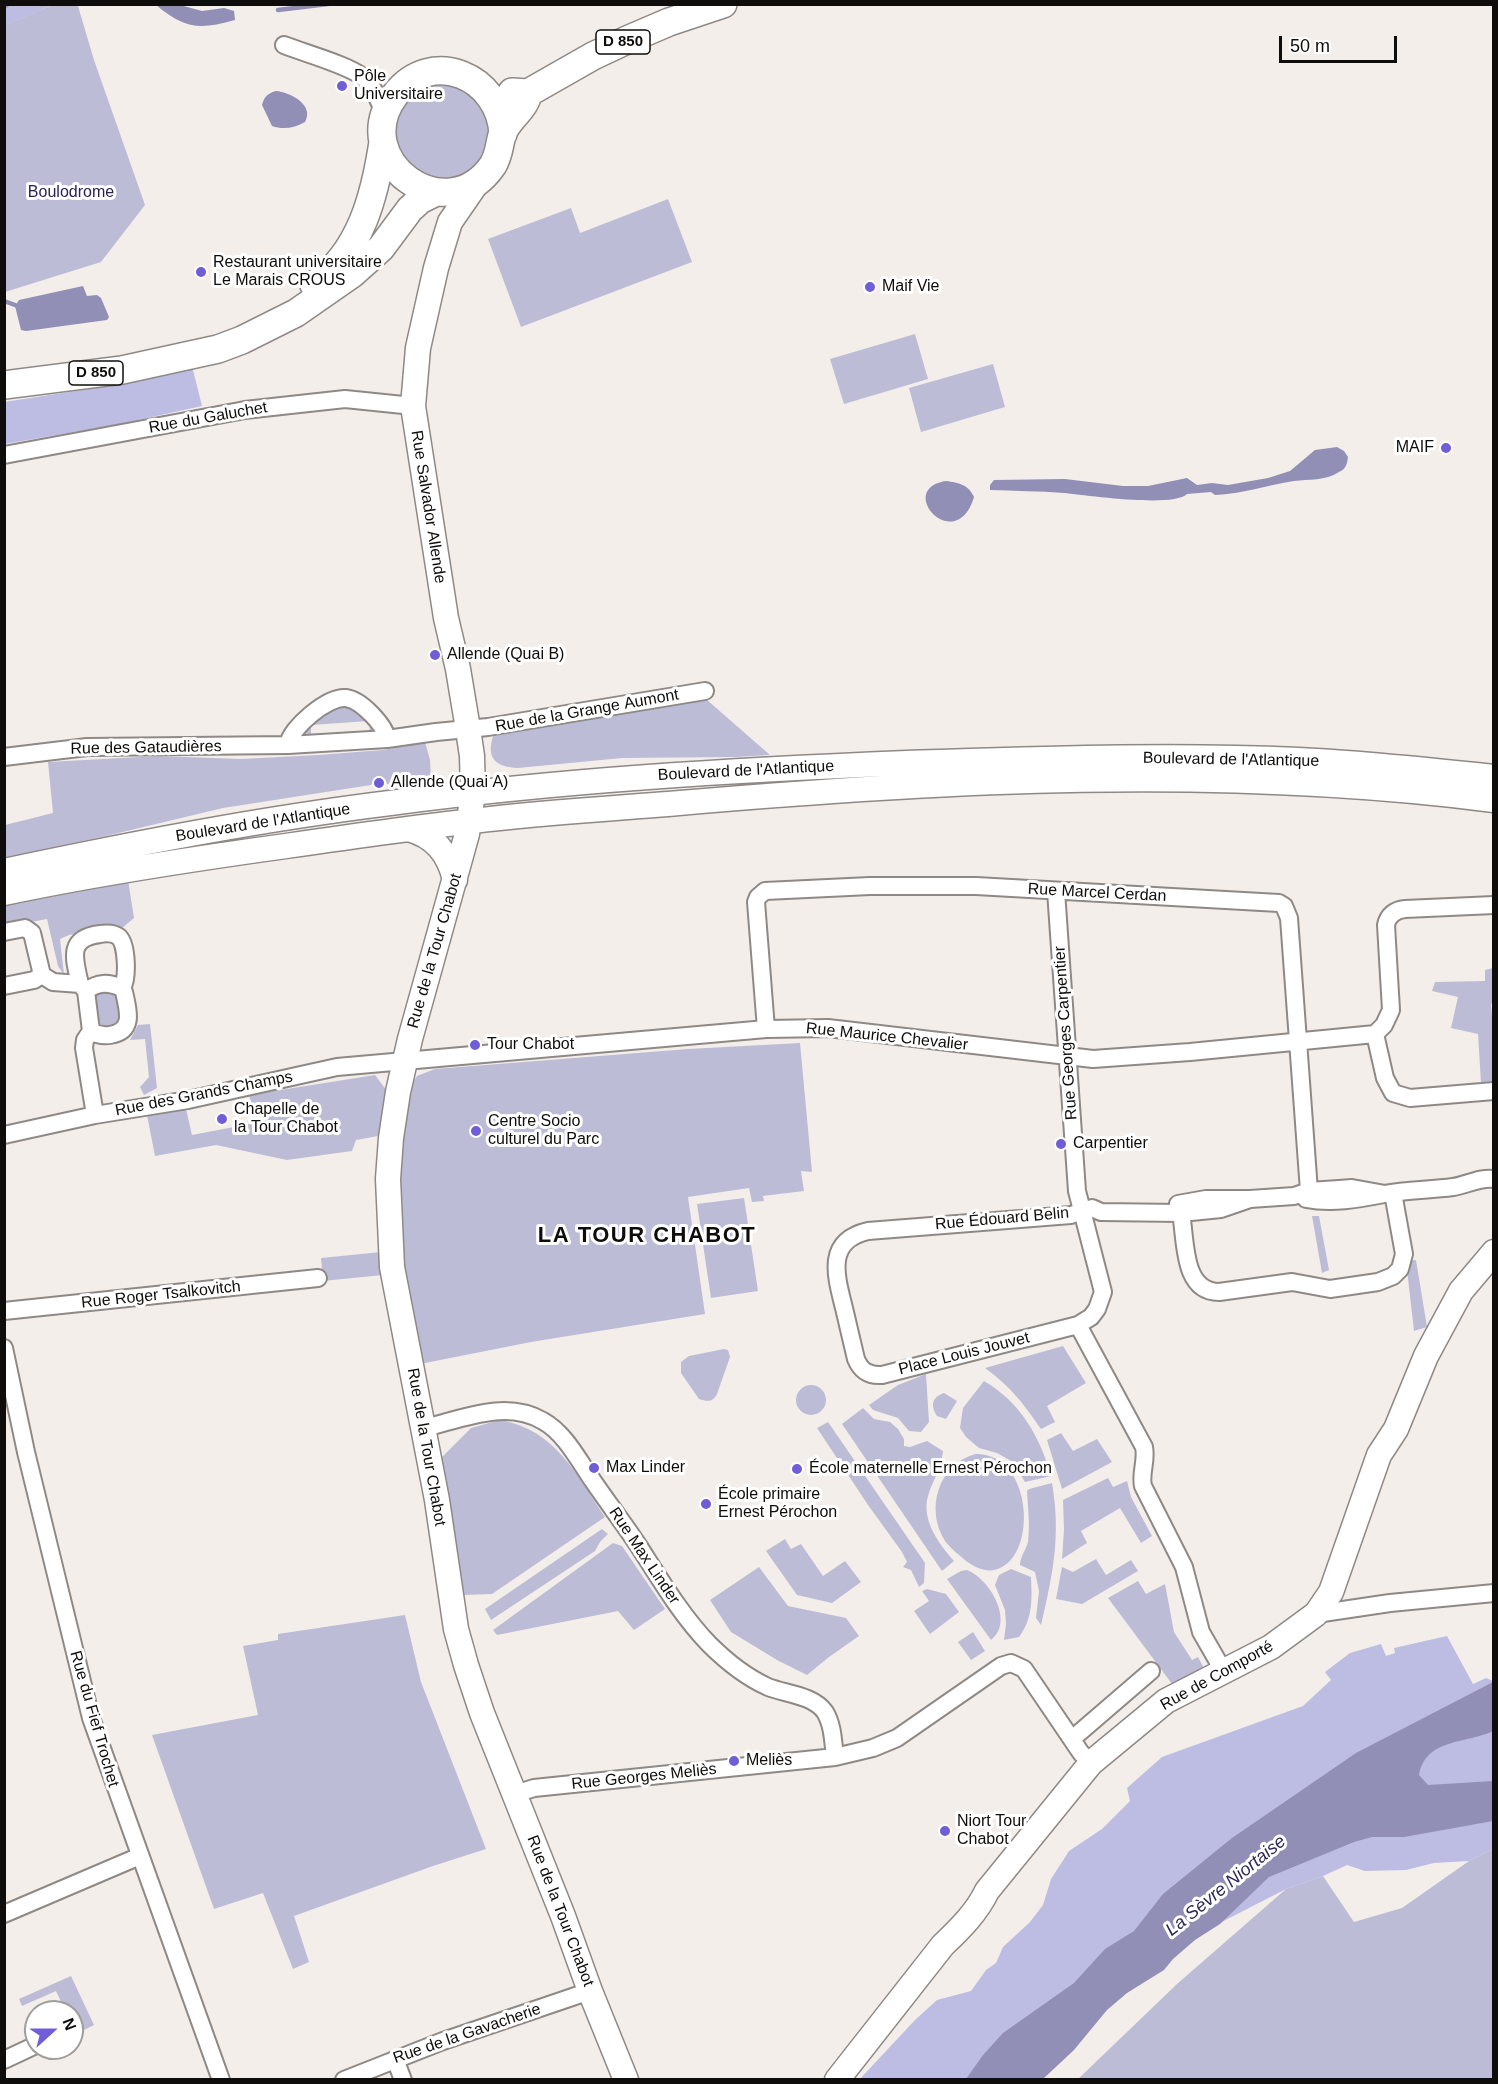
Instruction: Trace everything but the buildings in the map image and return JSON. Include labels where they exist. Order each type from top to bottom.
[{"type":"main road","name":"D 850","points":[[487,91],[499,94],[528,93],[592,56],[627,40],[669,22],[723,4]]},
{"type":"main road","points":[[436,72],[458,74],[487,91],[499,111],[502,134],[499,154],[479,180],[463,189],[441,192],[415,185],[406,179],[391,162],[383,142],[385,114],[396,93],[414,79],[436,72]]},
{"type":"main road","name":"D 850","points":[[502,134],[524,104],[528,93]]},
{"type":"main road","name":"D 850","points":[[187,355],[269,315],[318,282],[330,271],[353,241],[367,214],[383,142]]},
{"type":"main road","name":"D 850","points":[[4,385],[122,370],[218,349],[242,340],[281,322],[324,295],[371,259],[420,200],[441,192]]},
{"type":"street","points":[[284,45],[353,71],[363,77],[369,83],[385,114]]},
{"type":"street","name":"Rue Salvador Allende","points":[[473,793],[472,756],[468,729],[458,669],[446,618],[413,406],[418,348],[426,307],[450,222],[479,180]]},
{"type":"street","name":"Rue Salvador Allende","points":[[441,192],[450,222]]},
{"type":"street","name":"Rue du Galuchet","points":[[4,455],[245,410],[345,399],[413,406]]},
{"type":"street","name":"Rue de la Grange Aumont","points":[[468,729],[488,728],[705,691]]},
{"type":"street","points":[[288,745],[289,738],[301,724],[331,701],[342,698],[352,700],[381,724],[386,731],[387,739]]},
{"type":"street","name":"Rue des Gataudières","points":[[4,757],[87,747],[288,745],[387,739],[468,729]]},
{"type":"street","name":"Boulevard de l'Atlantique","points":[[4,871],[250,824],[380,804],[668,775],[772,768],[1056,758],[1207,758],[1356,763],[1494,777]]},
{"type":"street","name":"Boulevard de l'Atlantique","points":[[4,893],[165,862],[471,821],[782,793],[925,784],[1134,778],[1290,781],[1420,790],[1494,800]]},
{"type":"street","name":"Rue de la Tour Chabot","points":[[473,793],[471,821],[398,1092],[388,1179],[392,1268],[424,1428],[456,1629],[466,1665],[482,1713],[563,1916],[590,1992],[627,2079]]},
{"type":"street","points":[[408,829],[421,832],[431,838],[444,851],[452,865],[455,880]]},
{"type":"street","name":"Rue Marcel Cerdan","points":[[766,1029],[756,902],[765,891],[870,886],[976,886],[1274,902],[1284,906],[1288,918],[1298,1041],[1301,1194]]},
{"type":"street","name":"Rue Georges Carpentier","points":[[1056,891],[1077,1191],[1083,1210]]},
{"type":"street","points":[[1494,904],[1406,909],[1399,910],[1391,916],[1386,925],[1391,1010],[1384,1025],[1375,1034],[1385,1078],[1393,1093],[1410,1098],[1494,1091]]},
{"type":"street","points":[[4,932],[25,928],[33,933],[42,975],[53,982],[83,988],[106,983],[122,988]]},
{"type":"street","points":[[91,1031],[100,1035],[108,1035],[123,1030],[129,1020],[122,988],[126,977],[122,943],[117,936],[111,934],[85,937],[75,947],[91,1031],[85,1040],[84,1048],[95,1115]]},
{"type":"street","points":[[4,986],[34,980],[42,975]]},
{"type":"street","name":"Rue Maurice Chevalier","points":[[405,1062],[766,1029],[828,1028],[1093,1059],[1375,1034]]},
{"type":"street","name":"Rue des Grands Champs","points":[[4,1135],[95,1115],[199,1098],[337,1067],[405,1062]]},
{"type":"street","name":"Rue Édouard Belin","points":[[1152,1212],[1175,1204],[1206,1199],[1250,1199],[1352,1188],[1389,1193],[1456,1186],[1479,1179],[1494,1179]]},
{"type":"street","name":"Rue Édouard Belin","points":[[1456,1186],[1494,1191]]},
{"type":"street","points":[[1181,1213],[1190,1270],[1195,1282],[1208,1291],[1219,1292],[1292,1282],[1330,1289],[1386,1280],[1400,1269],[1404,1254],[1389,1193]]},
{"type":"street","name":"Rue Édouard Belin","points":[[856,1359],[836,1275],[840,1250],[851,1236],[868,1231],[1071,1215],[1092,1208],[1101,1212],[1181,1213],[1221,1209],[1250,1199]]},
{"type":"street","points":[[1083,1210],[1103,1292],[1097,1309],[1091,1317],[1078,1325],[1144,1447],[1146,1455],[1143,1486],[1184,1567],[1201,1632],[1224,1672]]},
{"type":"street","name":"Rue de Comporté","points":[[837,2079],[944,1945],[958,1931],[982,1901],[987,1891],[1090,1763],[1166,1701],[1271,1647],[1316,1614],[1331,1592],[1379,1455],[1396,1429],[1426,1356],[1461,1291],[1494,1252]]},
{"type":"street","name":"Rue Roger Tsalkovitch","points":[[4,1311],[318,1278]]},
{"type":"street","name":"Place Louis Jouvet","points":[[856,1359],[866,1372],[882,1375],[1078,1325]]},
{"type":"street","name":"Rue du Fief Trochet","points":[[4,1348],[26,1452],[91,1718],[221,2079]]},
{"type":"street","name":"Rue Max Linder","points":[[424,1428],[491,1412],[506,1411],[533,1416],[557,1431],[693,1626],[723,1658],[753,1679],[808,1700],[820,1707],[826,1713],[831,1726],[835,1757]]},
{"type":"street","points":[[1316,1614],[1390,1603],[1494,1593]]},
{"type":"street","name":"Rue Georges Meliès","points":[[515,1794],[534,1788],[835,1757],[873,1748],[897,1738],[1001,1666],[1011,1663],[1024,1670],[1071,1739]]},
{"type":"street","points":[[1090,1763],[1071,1739],[1081,1733],[1151,1671]]},
{"type":"street","points":[[4,1914],[140,1856]]},
{"type":"street","name":"Rue de la Gavacherie","points":[[344,2079],[395,2059],[590,1992]]},
{"type":"street","points":[[4,2060],[24,2051]]},
{"type":"street","points":[[395,2059],[403,2079]]},
{"type":"green space","name":"Boulodrome","points":[[52,5],[78,6],[94,60],[145,205],[101,262],[5,292],[4,26]]},
{"type":"green space","points":[[442,85],[460,89],[475,99],[485,114],[489,132],[485,150],[475,165],[460,175],[442,179],[424,175],[409,165],[399,150],[395,132],[399,114],[409,99],[424,89]]},
{"type":"green space","points":[[668,199],[692,262],[521,327],[488,239],[571,208],[580,233]]},
{"type":"green space","points":[[915,334],[928,379],[844,404],[830,359]]},
{"type":"green space","points":[[993,364],[1005,407],[921,432],[909,388]]},
{"type":"green space","points":[[706,699],[770,755],[622,758],[518,768],[499,764],[492,756],[493,736],[545,725]]},
{"type":"green space","points":[[347,703],[374,723],[375,731],[370,733],[369,721],[311,725],[311,736],[305,732],[316,716]]},
{"type":"green space","points":[[425,742],[430,760],[431,778],[387,784],[385,779],[373,782],[371,785],[223,808],[5,857],[5,825],[53,813],[48,762],[158,756],[241,759],[318,755],[383,750]]},
{"type":"green space","points":[[128,880],[134,918],[121,929],[93,931],[60,939],[64,975],[58,966],[47,919],[5,927],[4,904]]},
{"type":"green space","points":[[1493,968],[1493,1003],[1491,1004],[1494,1041],[1493,1082],[1481,1083],[1478,1034],[1451,1028],[1458,997],[1432,991],[1435,982],[1485,981],[1485,970]]},
{"type":"green space","points":[[99,989],[117,993],[123,1017],[114,1029],[96,1026],[92,995]]},
{"type":"green space","points":[[150,1024],[157,1088],[144,1095],[140,1087],[149,1077],[145,1039],[130,1040],[138,1025]]},
{"type":"green space","points":[[800,1043],[812,1172],[801,1171],[804,1191],[763,1196],[764,1201],[752,1202],[749,1188],[688,1197],[705,1314],[531,1342],[420,1364],[402,1272],[396,1202],[403,1097],[417,1076],[435,1069],[688,1049]]},
{"type":"green space","points":[[375,1075],[387,1091],[384,1135],[356,1140],[352,1151],[287,1160],[216,1145],[155,1156],[147,1115],[186,1109],[192,1135],[255,1123],[249,1095]]},
{"type":"green space","points":[[744,1198],[758,1291],[711,1298],[697,1204]]},
{"type":"green space","points":[[1312,1216],[1319,1216],[1329,1270],[1322,1273]]},
{"type":"green space","points":[[381,1252],[383,1275],[323,1281],[321,1258]]},
{"type":"green space","points":[[1416,1260],[1427,1327],[1414,1331],[1406,1261]]},
{"type":"green space","points":[[1063,1346],[1086,1383],[1047,1406],[1055,1422],[1041,1429],[1016,1396],[985,1368]]},
{"type":"green space","points":[[728,1350],[730,1357],[717,1394],[710,1401],[699,1399],[681,1373],[681,1362],[689,1356]]},
{"type":"green space","points":[[926,1374],[929,1422],[921,1432],[909,1431],[898,1418],[873,1410],[869,1405],[898,1385]]},
{"type":"green space","points":[[984,1381],[1008,1399],[1027,1421],[1041,1447],[1051,1476],[1025,1482],[1013,1462],[997,1453],[979,1448],[966,1437],[960,1428],[963,1408]]},
{"type":"green space","points":[[811,1385],[822,1389],[826,1400],[822,1411],[811,1415],[800,1411],[796,1400],[800,1389]]},
{"type":"green space","points":[[944,1393],[957,1401],[946,1419],[937,1416],[933,1408],[935,1399]]},
{"type":"green space","points":[[863,1408],[874,1419],[890,1422],[898,1429],[904,1439],[904,1446],[910,1447],[927,1441],[943,1451],[941,1464],[926,1505],[933,1531],[954,1561],[942,1571],[842,1424]]},
{"type":"green space","points":[[500,1420],[536,1433],[563,1456],[605,1517],[492,1594],[463,1595],[439,1460],[471,1428]]},
{"type":"green space","points":[[828,1422],[925,1563],[924,1583],[919,1587],[911,1570],[903,1567],[907,1562],[902,1552],[817,1428]]},
{"type":"green space","points":[[1061,1433],[1073,1451],[1097,1439],[1112,1462],[1062,1489],[1047,1440]]},
{"type":"green space","points":[[975,1454],[995,1458],[1009,1470],[1019,1487],[1024,1508],[1023,1529],[1018,1548],[1009,1562],[994,1570],[975,1566],[952,1549],[939,1529],[936,1515],[936,1502],[944,1478],[962,1460]]},
{"type":"green space","points":[[1108,1478],[1113,1487],[1127,1481],[1131,1497],[1152,1536],[1141,1543],[1120,1508],[1081,1531],[1087,1543],[1062,1559],[1063,1500]]},
{"type":"green space","points":[[1052,1483],[1056,1537],[1049,1589],[1041,1625],[1036,1618],[1039,1591],[1035,1572],[1020,1565],[1028,1542],[1027,1491]]},
{"type":"green space","points":[[602,1529],[608,1534],[595,1551],[491,1620],[485,1609]]},
{"type":"green space","points":[[785,1539],[791,1549],[801,1544],[823,1576],[845,1561],[861,1582],[832,1603],[797,1595],[766,1551]]},
{"type":"green space","points":[[613,1543],[622,1546],[665,1609],[634,1630],[618,1611],[497,1635],[493,1630]]},
{"type":"green space","points":[[1096,1559],[1106,1575],[1131,1560],[1138,1571],[1082,1604],[1056,1599],[1062,1567],[1073,1572]]},
{"type":"green space","points":[[759,1567],[788,1606],[846,1618],[859,1636],[807,1675],[731,1632],[710,1600]]},
{"type":"green space","points":[[1011,1569],[1031,1577],[1031,1608],[1027,1623],[1019,1637],[1004,1640],[1005,1610],[995,1585],[999,1575]]},
{"type":"green space","points":[[967,1570],[984,1582],[997,1602],[1001,1623],[998,1632],[991,1640],[947,1579]]},
{"type":"green space","points":[[1138,1581],[1146,1594],[1165,1584],[1174,1632],[1192,1660],[1198,1657],[1206,1672],[1175,1688],[1108,1598]]},
{"type":"green space","points":[[927,1589],[946,1594],[959,1612],[930,1634],[914,1611],[929,1601],[922,1591]]},
{"type":"green space","points":[[405,1615],[421,1682],[486,1849],[294,1916],[309,1962],[293,1969],[263,1893],[214,1909],[152,1735],[258,1715],[243,1646],[278,1640],[278,1634]]},
{"type":"green space","points":[[973,1632],[985,1651],[971,1660],[958,1642]]},
{"type":"green space","points":[[1493,1849],[1493,2079],[1077,2080],[1177,1984],[1286,1889],[1323,1876],[1354,1922],[1402,1908],[1469,1861]]},
{"type":"green space","points":[[71,1976],[82,2000],[60,2000],[56,1991],[36,2000],[24,2000],[22,2006],[19,1999]]},
{"type":"green space","points":[[84,2004],[94,2025],[84,2030]]},
{"type":"shaded area","points":[[5,4],[52,4],[52,5],[5,26]]},
{"type":"shaded area","points":[[192,366],[202,406],[120,424],[5,444],[4,402],[114,385]]},
{"type":"shaded area","points":[[1447,1636],[1473,1684],[1486,1678],[1493,1681],[1493,1849],[1469,1861],[1434,1863],[1406,1870],[1365,1871],[1347,1865],[1286,1889],[1132,1968],[969,2079],[859,2080],[937,2000],[971,1991],[986,1970],[996,1963],[1003,1947],[1030,1922],[1043,1905],[1051,1879],[1069,1851],[1102,1829],[1130,1801],[1127,1788],[1162,1757],[1303,1706],[1331,1680],[1325,1672],[1350,1653],[1381,1644],[1386,1656],[1395,1653],[1394,1648]]},
{"type":"water","points":[[156,5],[180,5],[202,11],[224,8],[234,11],[235,20],[212,25],[193,25],[176,19]]},
{"type":"water","points":[[276,91],[300,100],[307,110],[305,122],[289,128],[272,126],[262,105],[267,96]]},
{"type":"water","points":[[83,286],[87,296],[97,295],[101,298],[109,317],[107,320],[21,330],[15,306],[19,300]]},
{"type":"water","points":[[1337,447],[1348,457],[1345,468],[1334,475],[1225,494],[1215,495],[1211,492],[1187,494],[1165,500],[1147,500],[1055,492],[990,490],[990,485],[994,480],[1065,479],[1123,486],[1148,486],[1187,478],[1197,485],[1212,483],[1228,485],[1268,478],[1290,471],[1315,450]]},
{"type":"water","points":[[946,481],[966,487],[974,497],[965,514],[955,521],[944,520],[934,514],[927,505],[926,495],[932,486]]},
{"type":"water","name":"La Sèvre Niortaise","points":[[1493,1682],[1493,1731],[1438,1748],[1423,1763],[1419,1775],[1428,1785],[1493,1781],[1493,1821],[1404,1837],[1372,1837],[1354,1842],[1269,1877],[1220,1924],[1195,1940],[1164,1970],[1127,1993],[1107,2010],[1074,2050],[1043,2079],[966,2079],[1003,2033],[1074,1983],[1105,1949],[1134,1931],[1163,1894],[1232,1838],[1356,1753]]},
{"type":"waterway","points":[[4,7],[8,4]]},
{"type":"waterway","points":[[278,10],[328,4]]},
{"type":"waterway","points":[[4,301],[15,305]]},
{"type":"place","name":"Pôle Universitaire","points":[[342,86]]},
{"type":"place","name":"Restaurant universitaire Le Marais CROUS","points":[[201,272]]},
{"type":"place","name":"Maif Vie","points":[[870,287]]},
{"type":"place","name":"MAIF","points":[[1446,448]]},
{"type":"place","name":"Allende (Quai B)","points":[[435,655]]},
{"type":"place","name":"Allende (Quai A)","points":[[379,783]]},
{"type":"place","name":"Tour Chabot","points":[[475,1045]]},
{"type":"place","name":"Chapelle de la Tour Chabot","points":[[222,1119]]},
{"type":"place","name":"Centre Socio culturel du Parc","points":[[476,1131]]},
{"type":"place","name":"Carpentier","points":[[1061,1144]]},
{"type":"place","name":"Max Linder","points":[[594,1468]]},
{"type":"place","name":"École maternelle Ernest Pérochon","points":[[797,1469]]},
{"type":"place","name":"École primaire Ernest Pérochon","points":[[706,1504]]},
{"type":"place","name":"Meliès","points":[[734,1761]]},
{"type":"place","name":"Niort Tour Chabot","points":[[945,1831]]},
{"type":"district","name":"LA TOUR CHABOT","points":[[647,1236]]}]
